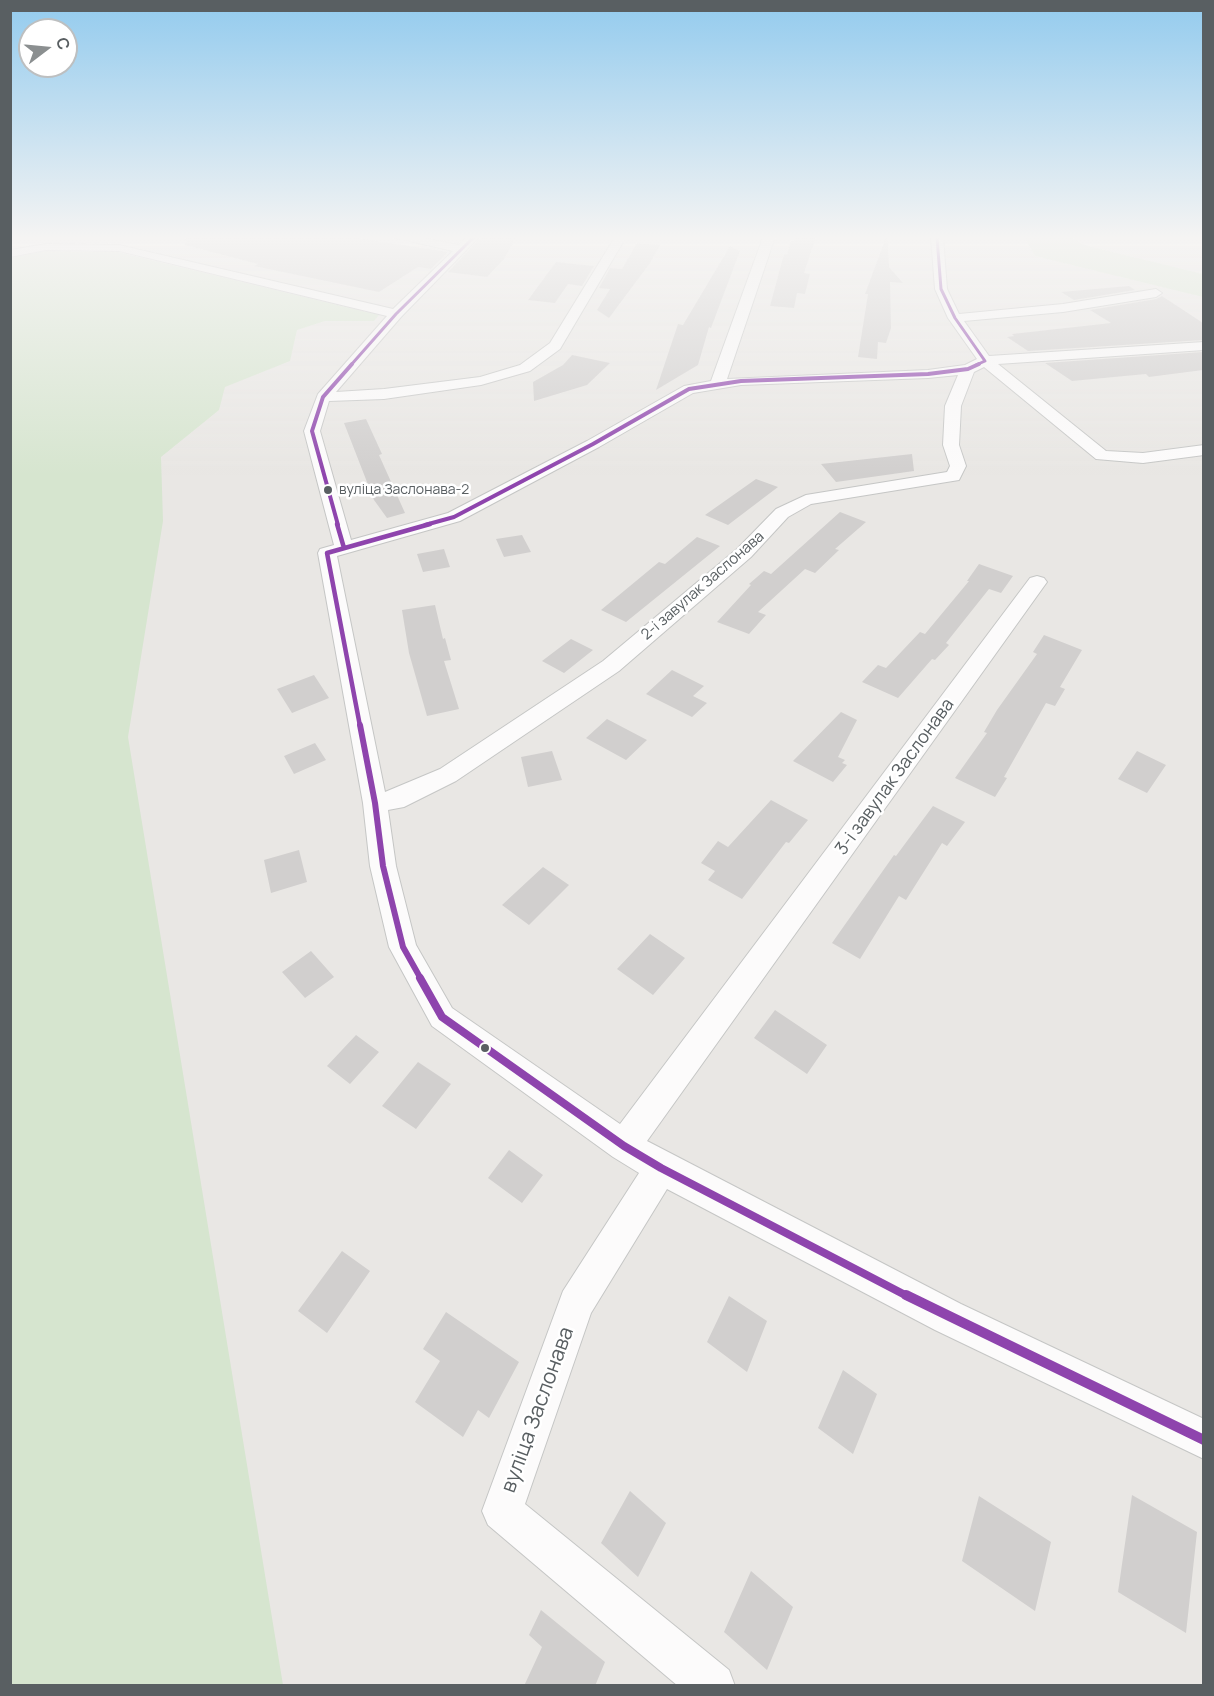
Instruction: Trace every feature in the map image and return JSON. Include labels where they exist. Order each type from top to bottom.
[{"type":"street","points":[[344,548],[312,430],[322,397],[394,316]]},
{"type":"street","points":[[322,397],[384,394],[481,381],[525,368],[555,346],[573,316]]},
{"type":"street","points":[[717,385],[741,316]]},
{"type":"street","points":[[975,316],[955,318],[977,365],[1102,456],[1143,458],[1203,450]]},
{"type":"street","points":[[1203,346],[977,365],[928,374],[741,381],[689,390],[593,444],[454,517],[327,553],[375,803],[383,866],[403,947],[442,1017],[624,1146],[661,1168],[948,1317],[1203,1440]]},
{"type":"street","name":"2-і завулак Заслонава","points":[[375,803],[395,800],[448,775],[611,666],[744,553],[782,513],[806,500],[953,476],[958,466],[951,445],[953,406],[977,365]]},
{"type":"street","name":"3-і завулак Заслонава","points":[[624,1146],[1037,582]]},
{"type":"street","name":"вуліца Заслонава","points":[[661,1168],[576,1304],[502,1511],[713,1686]]},
{"type":"green space","points":[[10,316],[378,316],[374,321],[325,321],[297,330],[290,361],[225,387],[219,410],[161,457],[163,521],[128,737],[283,1685],[11,1685]]},
{"type":"building","points":[[688,316],[715,316],[711,328],[709,327],[698,365],[656,390],[678,324],[683,325]]},
{"type":"building","points":[[864,316],[891,316],[891,328],[886,343],[878,342],[877,359],[858,357]]},
{"type":"building","points":[[1100,316],[1193,316],[1203,323],[1203,340],[1028,351],[1007,337],[1014,336],[1012,334],[1111,323]]},
{"type":"building","points":[[1203,352],[1203,370],[1149,377],[1146,374],[1072,381],[1045,363]]},
{"type":"building","points":[[572,355],[610,363],[587,385],[534,401],[533,382],[563,365]]},
{"type":"building","points":[[366,419],[405,513],[387,518],[374,500],[344,423]]},
{"type":"building","points":[[912,454],[914,471],[836,482],[821,464]]},
{"type":"building","points":[[756,479],[778,487],[728,525],[705,515]]},
{"type":"building","points":[[840,512],[866,522],[835,549],[839,550],[815,573],[805,569],[758,612],[766,615],[749,634],[717,622],[751,585],[749,584],[764,571],[771,574]]},
{"type":"building","points":[[522,535],[531,552],[504,557],[496,539]]},
{"type":"building","points":[[697,537],[720,546],[626,622],[601,610],[659,562],[665,564]]},
{"type":"building","points":[[444,549],[450,567],[423,572],[417,554]]},
{"type":"building","points":[[979,564],[1013,576],[1001,593],[989,589],[946,643],[949,645],[935,660],[932,659],[898,698],[862,682],[878,665],[886,668],[920,632],[925,634],[969,581],[967,581]]},
{"type":"building","points":[[435,605],[443,639],[445,638],[451,660],[444,661],[459,709],[427,716],[409,653],[402,610]]},
{"type":"building","points":[[1044,635],[1082,650],[1060,687],[1065,689],[1055,706],[1046,703],[995,797],[955,778],[987,733],[984,732],[997,710],[1037,654],[1033,652]]},
{"type":"building","points":[[571,639],[593,650],[564,673],[542,661]]},
{"type":"building","points":[[672,670],[704,686],[693,696],[707,703],[692,717],[646,694]]},
{"type":"building","points":[[314,675],[329,698],[292,713],[277,689]]},
{"type":"building","points":[[841,712],[857,720],[838,757],[845,760],[842,763],[847,765],[833,782],[793,761]]},
{"type":"building","points":[[607,719],[647,740],[626,760],[586,738]]},
{"type":"building","points":[[315,743],[326,760],[294,774],[284,756]]},
{"type":"building","points":[[552,751],[562,780],[528,787],[521,757]]},
{"type":"building","points":[[1137,751],[1166,765],[1147,793],[1118,779]]},
{"type":"building","points":[[771,800],[808,820],[789,843],[786,842],[742,899],[708,880],[715,871],[701,863],[718,841],[728,847]]},
{"type":"building","points":[[933,806],[965,822],[947,846],[942,843],[906,900],[899,896],[860,959],[832,943],[894,855],[896,856]]},
{"type":"building","points":[[299,850],[307,882],[271,893],[264,860]]},
{"type":"building","points":[[543,867],[569,885],[529,925],[502,905]]},
{"type":"building","points":[[650,934],[685,958],[653,995],[617,969]]},
{"type":"building","points":[[311,951],[334,977],[305,998],[282,972]]},
{"type":"building","points":[[775,1010],[827,1045],[807,1074],[754,1038]]},
{"type":"building","points":[[356,1035],[379,1052],[350,1084],[327,1066]]},
{"type":"building","points":[[418,1062],[451,1084],[416,1129],[382,1106]]},
{"type":"building","points":[[509,1150],[543,1175],[522,1203],[488,1178]]},
{"type":"building","points":[[342,1251],[370,1271],[327,1333],[298,1311]]},
{"type":"building","points":[[729,1296],[767,1321],[747,1372],[707,1342]]},
{"type":"building","points":[[446,1312],[519,1362],[489,1418],[478,1410],[463,1437],[415,1402],[440,1361],[423,1349]]},
{"type":"building","points":[[843,1370],[877,1394],[853,1454],[818,1428]]},
{"type":"building","points":[[630,1491],[666,1523],[638,1577],[601,1543]]},
{"type":"building","points":[[1132,1495],[1197,1532],[1186,1633],[1118,1592]]},
{"type":"building","points":[[979,1496],[1051,1542],[1035,1611],[962,1561]]},
{"type":"building","points":[[751,1571],[793,1607],[767,1670],[724,1632]]},
{"type":"building","points":[[541,1610],[605,1662],[595,1686],[524,1686],[542,1647],[529,1635]]},
{"type":"transit line","points":[[344,548],[312,431],[323,397],[394,316]]},
{"type":"transit line","points":[[954,316],[985,361],[968,369],[928,374],[741,381],[689,389],[593,444],[454,517],[327,553],[375,803],[383,866],[403,947],[442,1017],[624,1146],[661,1168],[948,1317],[1204,1440]]},
{"type":"place","name":"вуліца Заслонава-2","points":[[328,490]]}]
